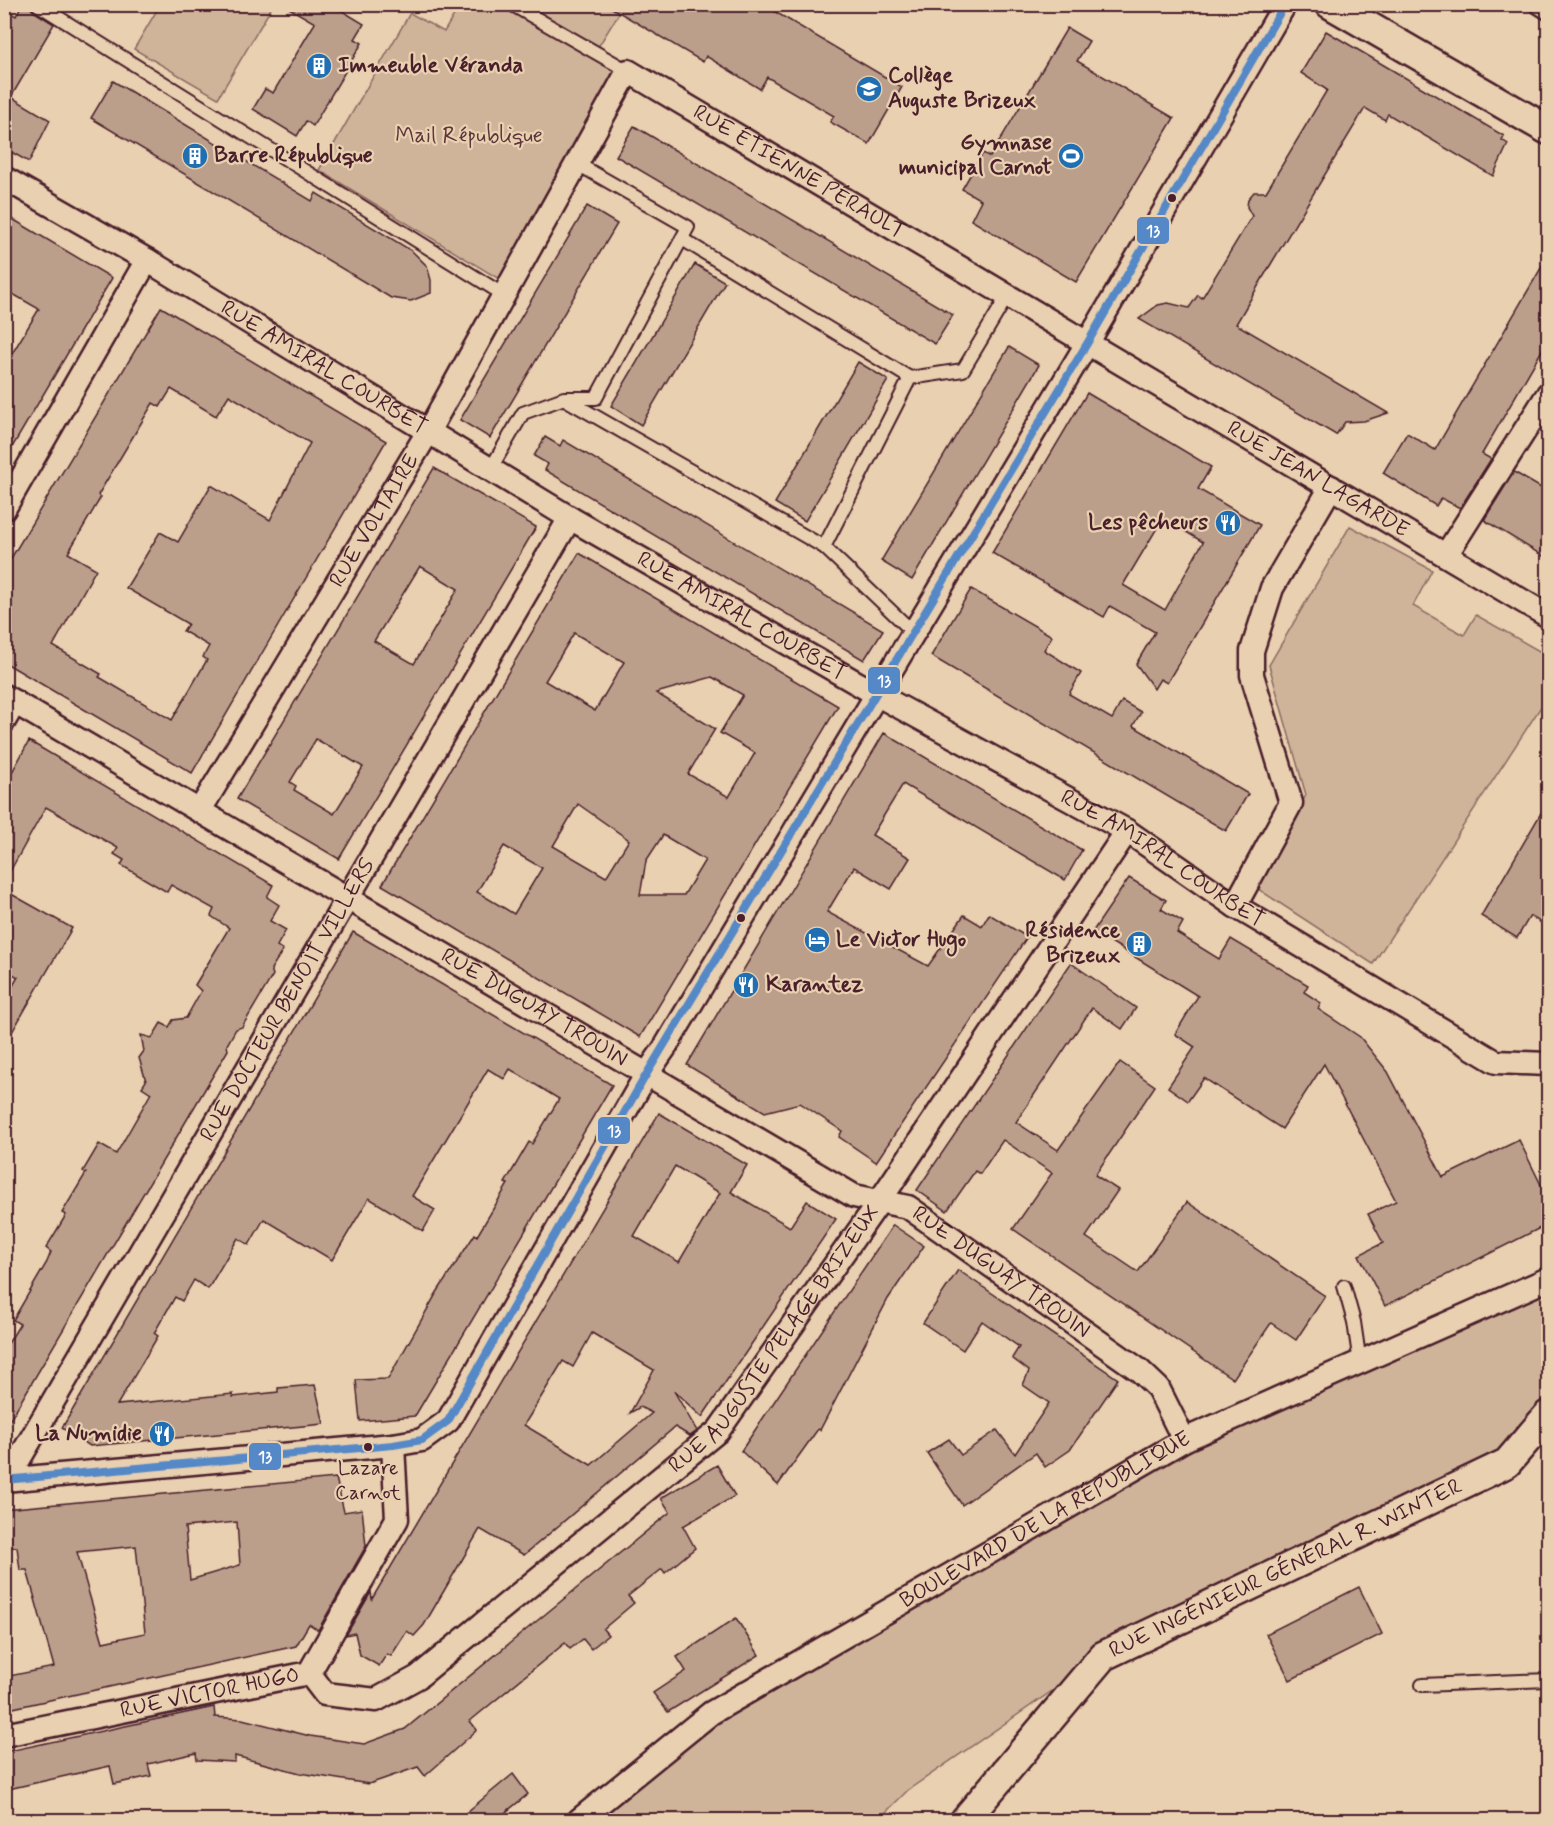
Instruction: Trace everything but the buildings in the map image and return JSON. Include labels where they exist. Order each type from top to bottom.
[{"type":"street","points":[[6,1480],[393,1445],[422,1440],[448,1421],[646,1075],[1088,342],[1286,4]]},
{"type":"street","points":[[1330,4],[1548,130]]},
{"type":"street","points":[[1537,4],[1548,11]]},
{"type":"street","name":"RUE VOLTAIRE","points":[[200,810],[428,432],[628,71]]},
{"type":"street","name":"RUE ÉTIENNE PÉRAULT","points":[[628,71],[1088,342]]},
{"type":"street","name":"RUE AMIRAL COURBET","points":[[4,178],[147,260],[570,518],[876,694],[1127,831],[1235,906],[1496,1062],[1548,1064]]},
{"type":"street","points":[[4,509],[147,260]]},
{"type":"street","name":"RUE JEAN LAGARDE","points":[[1088,342],[1548,615]]},
{"type":"street","points":[[1446,555],[1548,394]]},
{"type":"street","points":[[1235,906],[1290,803],[1252,675],[1252,651],[1272,588],[1331,487]]},
{"type":"street","name":"RUE DOCTEUR BENOÎT VILLERS","points":[[6,1480],[570,518]]},
{"type":"street","name":"RUE DUGUAY TROUIN","points":[[8,706],[200,810],[854,1196],[908,1207],[1139,1370],[1158,1388],[1184,1440]]},
{"type":"street","name":"RUE AUGUSTE PELAGE BRIZEUX","points":[[309,1673],[325,1694],[376,1700],[418,1677],[718,1431],[879,1202],[1127,831]]},
{"type":"street","name":"BOULEVARD DE LA RÉPUBLIQUE","points":[[579,1821],[711,1713],[1184,1440],[1548,1279]]},
{"type":"street","name":"RUE INGÉNIEUR GÉNÉRAL R. WINTER","points":[[965,1821],[1103,1656],[1507,1463],[1548,1415]]},
{"type":"street","name":"RUE VICTOR HUGO","points":[[4,1735],[309,1673],[397,1519],[393,1445]]},
{"type":"lane","points":[[37,4],[504,295]]},
{"type":"lane","name":"RUE ÉTIENNE PÉRAULT","points":[[511,4],[628,71]]},
{"type":"lane","points":[[490,470],[524,413],[564,398],[596,398],[688,227],[576,164]]},
{"type":"lane","points":[[682,239],[910,378],[963,370],[1008,295]]},
{"type":"lane","points":[[824,547],[910,378]]},
{"type":"lane","points":[[564,398],[824,547],[913,632]]},
{"type":"lane","points":[[1344,1286],[1354,1322],[1360,1363]]},
{"type":"lane","points":[[1422,1685],[1548,1680]]},
{"type":"green space","points":[[160,5],[273,5],[218,98],[134,49]]},
{"type":"green space","name":"Mail République","points":[[460,5],[624,5],[595,52],[628,71],[509,285],[319,170],[410,13],[444,32]]},
{"type":"green space","points":[[1350,526],[1432,570],[1413,606],[1464,635],[1476,615],[1548,656],[1548,696],[1373,964],[1258,889],[1306,795],[1269,665]]},
{"type":"green space","points":[[1548,1279],[1548,1415],[1507,1463],[1103,1656],[908,1790],[878,1820],[579,1820],[711,1713],[1184,1440]]},
{"type":"transit line","name":"13","points":[[4,1480],[393,1445],[422,1440],[448,1421],[646,1075],[1088,342],[1285,4]]},
{"type":"place","name":"Immeuble Véranda","points":[[319,66]]},
{"type":"place","name":"Collège Auguste Brizeux","points":[[869,89]]},
{"type":"place","name":"Barre République","points":[[195,156]]},
{"type":"place","name":"Gymnase municipal Carnot","points":[[1071,156]]},
{"type":"place","name":"Les pêcheurs","points":[[1228,523]]},
{"type":"place","name":"Le Victor Hugo","points":[[817,940]]},
{"type":"place","name":"Résidence Brizeux","points":[[1139,944]]},
{"type":"place","name":"Karantez","points":[[746,985]]},
{"type":"place","name":"La Numidie","points":[[162,1434]]},
{"type":"place","name":"Lazare Carnot","points":[[368,1447]]}]
